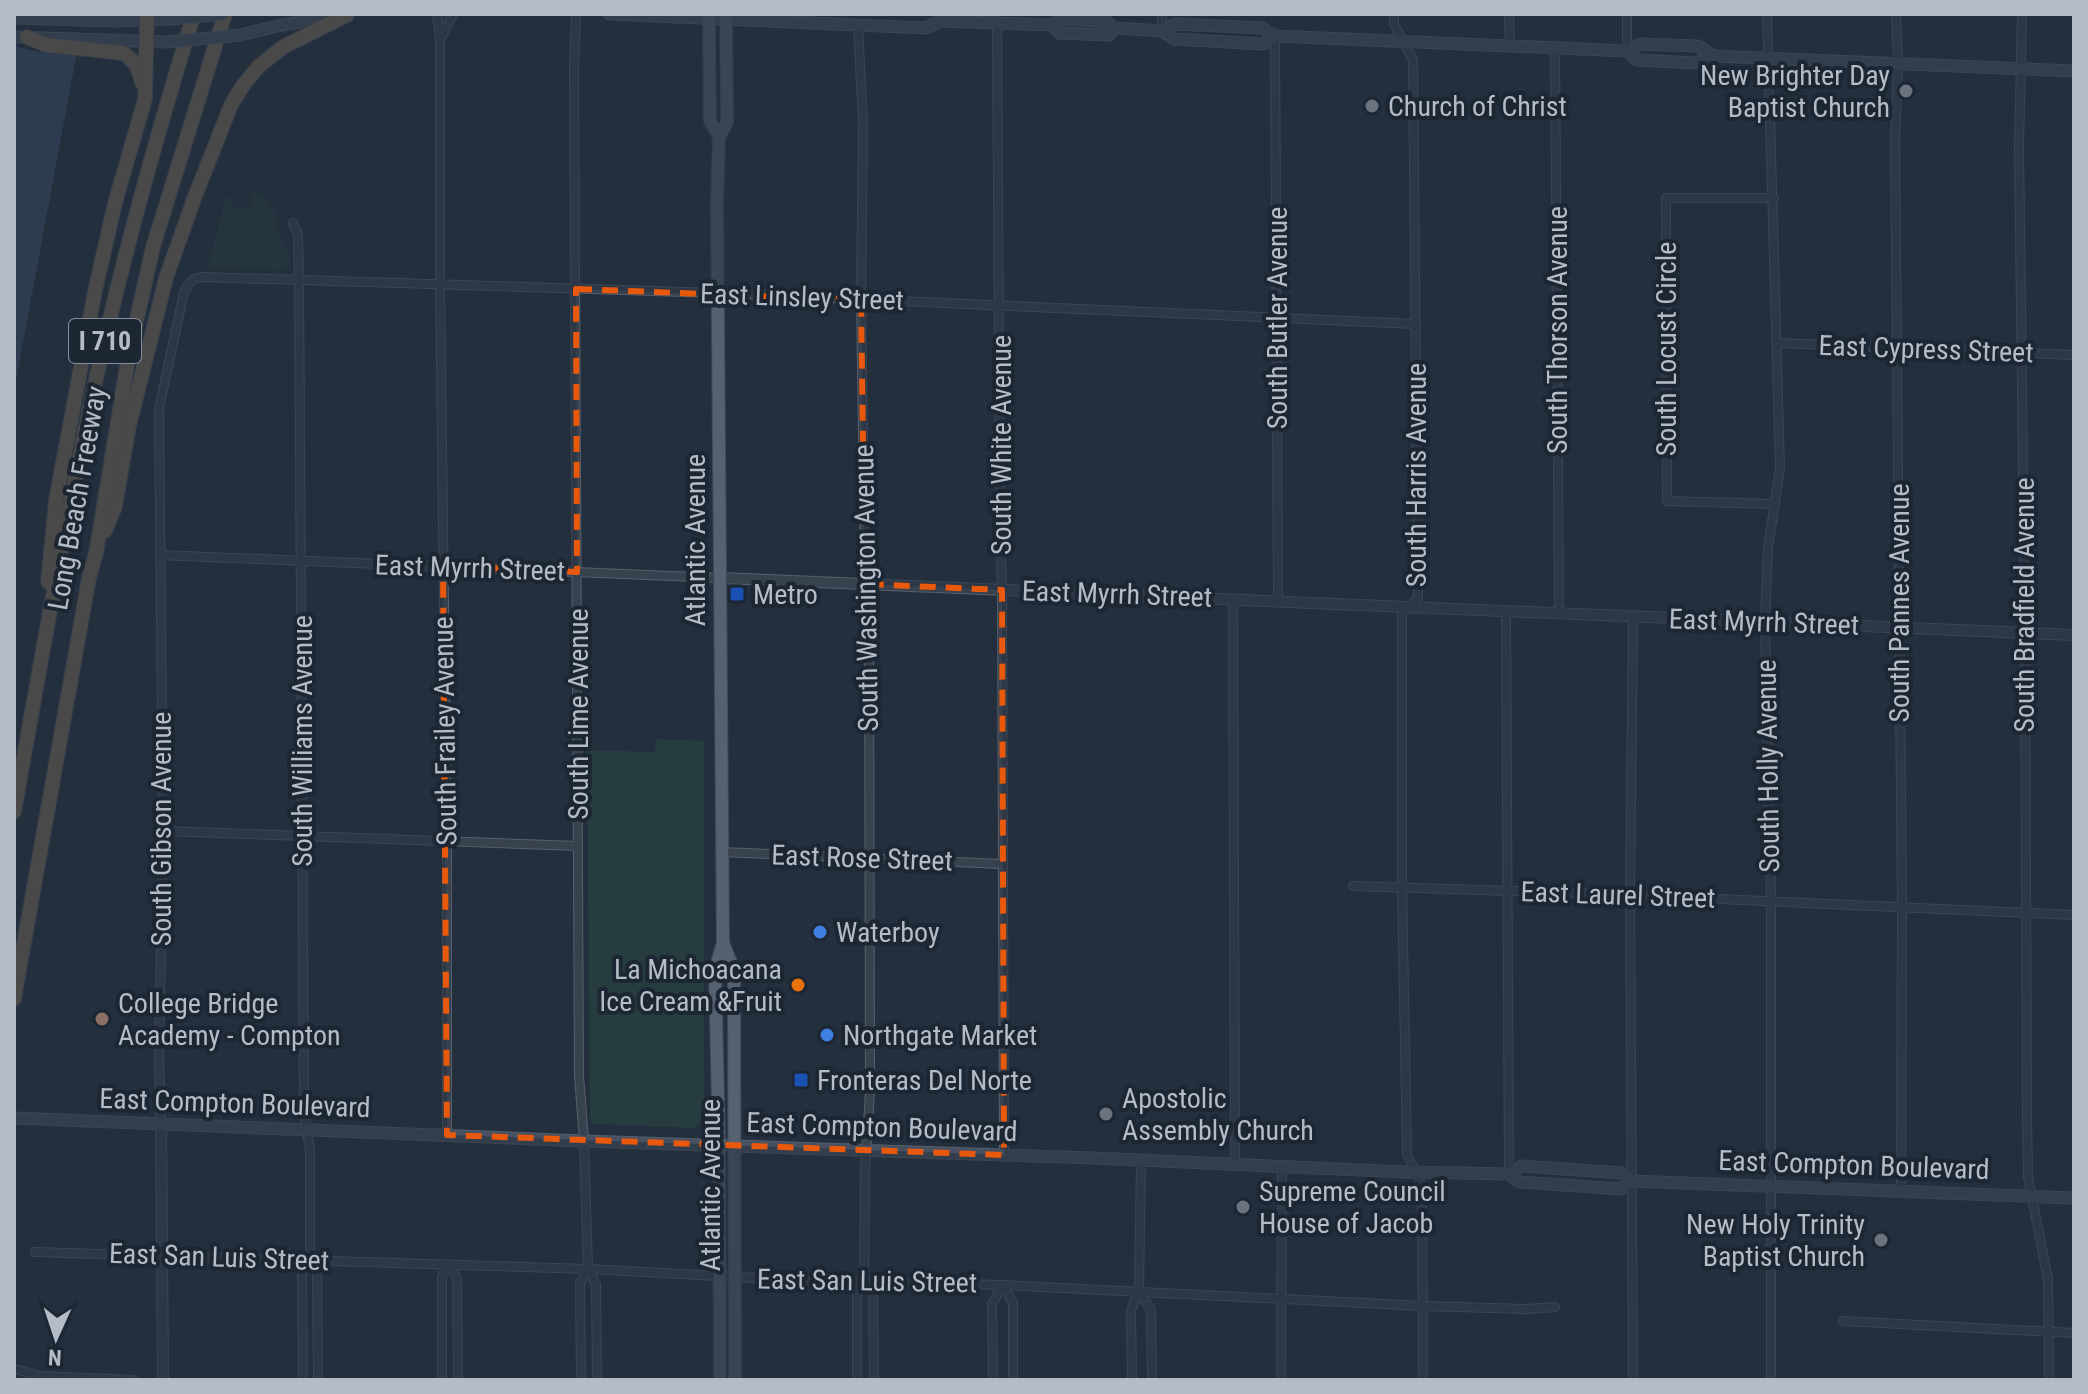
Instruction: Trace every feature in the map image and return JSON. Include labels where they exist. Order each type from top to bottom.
[{"type":"highway","name":"Long Beach Freeway","points":[[14,812],[79,458],[106,334],[129,241],[194,14]]},
{"type":"highway","name":"Long Beach Freeway","points":[[14,999],[96,553],[129,354],[153,247],[224,14]]},
{"type":"highway","points":[[215,42],[234,14]]},
{"type":"highway","points":[[96,553],[115,507],[129,426],[166,278],[231,105],[259,66],[283,47],[349,14]]},
{"type":"highway","points":[[39,674],[56,500],[95,291],[122,175],[145,99],[147,17]]},
{"type":"highway","points":[[20,37],[46,45],[109,45],[132,59],[139,70],[145,99]]},
{"type":"main road","points":[[14,18],[114,21],[224,14]]},
{"type":"main road","points":[[109,45],[240,35],[349,14]]},
{"type":"main road","points":[[609,14],[726,16],[925,28],[938,16],[997,23],[1064,19],[1105,21],[1114,28],[1162,31],[1174,39],[1263,44],[1275,36],[1627,51],[1636,60],[1695,63],[1713,56],[2074,71]]},
{"type":"main road","name":"Atlantic Avenue","points":[[709,16],[710,121],[719,137]]},
{"type":"main road","name":"Atlantic Avenue","points":[[720,1380],[715,970],[723,943],[718,293],[719,137],[727,122],[726,16]]},
{"type":"main road","name":"Atlantic Avenue","points":[[723,943],[734,970],[735,1380]]},
{"type":"main road","name":"East Compton Boulevard","points":[[14,1118],[1141,1160],[1282,1168],[1509,1174],[1519,1182],[1621,1189],[1632,1181],[2074,1198]]},
{"type":"street","name":"South Frailey Avenue","points":[[437,14],[440,39],[447,1135]]},
{"type":"street","name":"South Frailey Avenue","points":[[440,39],[453,14]]},
{"type":"street","name":"South Lime Avenue","points":[[576,14],[579,1076],[588,1269],[596,1285],[597,1380]]},
{"type":"street","points":[[1162,14],[1162,31]]},
{"type":"street","name":"South Harris Avenue","points":[[1394,14],[1394,24],[1413,60],[1418,598],[1402,614],[1402,886],[1407,1152],[1422,1186],[1423,1380]]},
{"type":"street","points":[[1509,14],[1510,46]]},
{"type":"street","points":[[1627,14],[1627,51]]},
{"type":"street","name":"South Holly Avenue","points":[[1767,14],[1780,468],[1768,548],[1765,621],[1771,901],[1771,1380]]},
{"type":"street","name":"South Pannes Avenue","points":[[1896,14],[1901,1192]]},
{"type":"street","name":"South Bradfield Avenue","points":[[2022,14],[2019,148],[2028,1177],[2048,1279],[2049,1380]]},
{"type":"street","name":"South White Avenue","points":[[997,23],[1004,1155]]},
{"type":"street","name":"South Washington Avenue","points":[[858,26],[863,122],[861,300],[865,573],[869,595],[870,1092],[864,1282]]},
{"type":"street","name":"South Butler Avenue","points":[[1275,36],[1278,601]]},
{"type":"street","name":"South Thorson Avenue","points":[[1555,48],[1559,613]]},
{"type":"street","name":"South Locust Circle","points":[[1774,198],[1666,198],[1666,214],[1667,501],[1775,504]]},
{"type":"street","name":"South Williams Avenue","points":[[293,223],[298,235],[299,281],[305,1129],[310,1150],[310,1259],[317,1272],[318,1380]]},
{"type":"street","name":"East Linsley Street","points":[[189,281],[202,277],[718,293],[1416,324]]},
{"type":"street","name":"South Gibson Avenue","points":[[163,1380],[159,1060],[163,831],[159,409],[189,281]]},
{"type":"street","name":"East Cypress Street","points":[[1778,343],[2074,355]]},
{"type":"street","name":"East Myrrh Street","points":[[160,555],[2074,635]]},
{"type":"street","points":[[1233,599],[1235,1164]]},
{"type":"street","points":[[1506,612],[1509,1174]]},
{"type":"street","points":[[1633,617],[1630,895],[1633,1380]]},
{"type":"street","points":[[163,831],[578,846]]},
{"type":"street","name":"East Rose Street","points":[[721,852],[1002,864]]},
{"type":"street","name":"East Laurel Street","points":[[1353,886],[2074,915]]},
{"type":"street","points":[[1132,1380],[1131,1310],[1139,1291],[1141,1160]]},
{"type":"street","points":[[1281,1380],[1282,1168]]},
{"type":"street","name":"East San Luis Street","points":[[35,1252],[1003,1285],[1423,1306],[1555,1307]]},
{"type":"street","name":"South Williams Avenue","points":[[303,1380],[302,1272],[310,1259]]},
{"type":"street","points":[[442,1380],[442,1277],[448,1264]]},
{"type":"street","points":[[448,1264],[457,1278],[458,1380]]},
{"type":"street","name":"South Lime Avenue","points":[[581,1380],[580,1283],[588,1269]]},
{"type":"street","points":[[857,1380],[857,1293],[864,1282],[873,1293],[874,1380]]},
{"type":"street","points":[[993,1380],[992,1304],[1003,1285]]},
{"type":"street","points":[[1003,1285],[1013,1303],[1013,1380]]},
{"type":"street","points":[[1139,1291],[1151,1310],[1152,1380]]},
{"type":"street","points":[[1843,1321],[2074,1333]]},
{"type":"street","points":[[15,1369],[40,1376],[133,1380]]},
{"type":"highlighted area","points":[[576,289],[861,300],[865,584],[1002,590],[1004,1155],[447,1135],[443,566],[577,572]]},
{"type":"green space","points":[[251,192],[261,193],[277,216],[277,229],[291,264],[283,271],[207,268],[226,198],[233,198],[233,208],[251,209]]},
{"type":"green space","points":[[656,739],[704,741],[704,1119],[696,1128],[593,1124],[590,1117],[587,750],[655,752]]},
{"type":"water","points":[[14,14],[84,14],[14,391]]},
{"type":"pier","points":[[14,14],[88,14],[81,54],[40,52],[14,46]]},
{"type":"place","name":"New Brighter Day Baptist Church","points":[[1906,91]]},
{"type":"place","name":"Church of Christ","points":[[1372,106]]},
{"type":"place","name":"Metro","points":[[737,594]]},
{"type":"place","name":"Waterboy","points":[[820,932]]},
{"type":"place","name":"La Michoacana Ice Cream &Fruit","points":[[798,985]]},
{"type":"place","name":"College Bridge Academy - Compton","points":[[102,1019]]},
{"type":"place","name":"Northgate Market","points":[[827,1035]]},
{"type":"place","name":"Fronteras Del Norte","points":[[801,1080]]},
{"type":"place","name":"Apostolic Assembly Church","points":[[1106,1114]]},
{"type":"place","name":"Supreme Council House of Jacob","points":[[1243,1207]]},
{"type":"place","name":"New Holy Trinity Baptist Church","points":[[1881,1240]]}]
